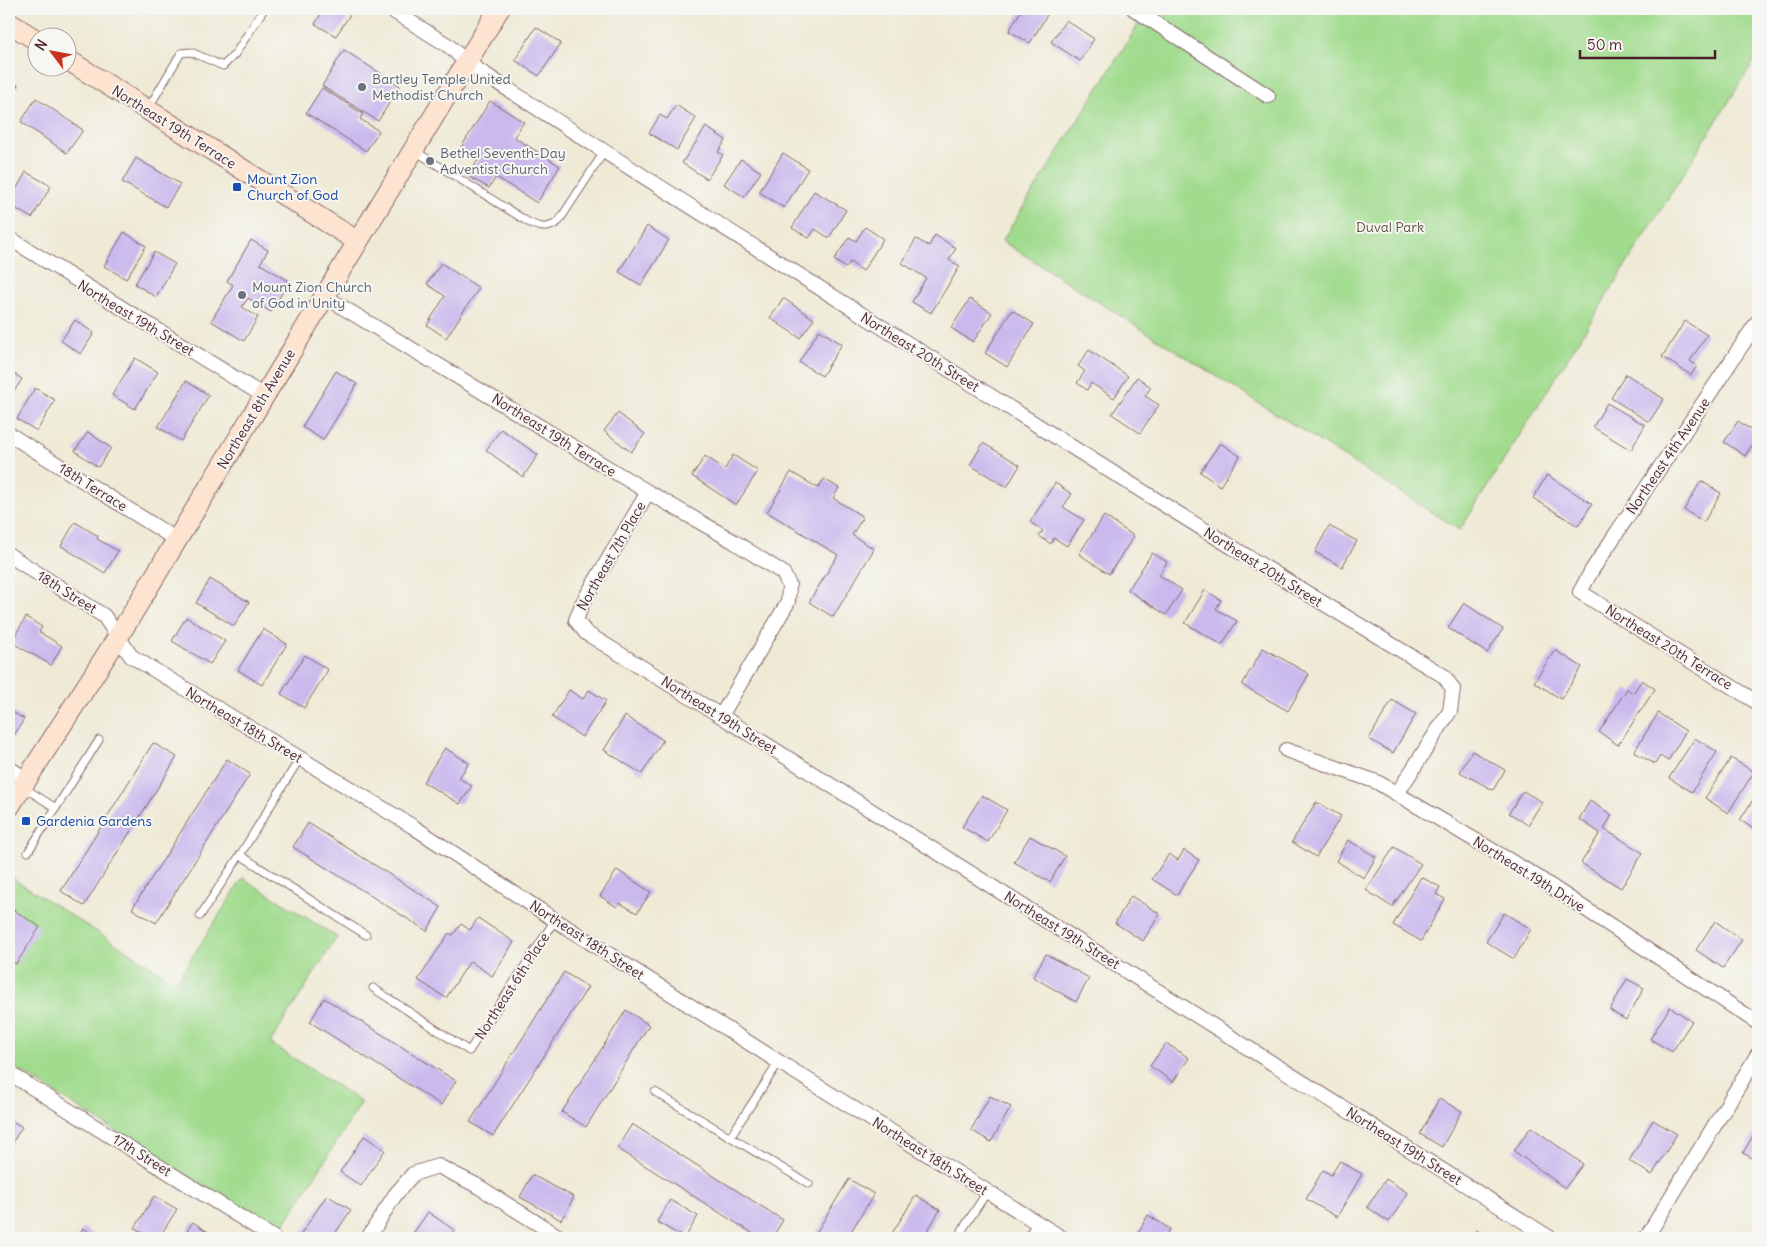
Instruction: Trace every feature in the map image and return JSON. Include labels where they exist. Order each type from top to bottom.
[{"type":"street","name":"Northeast 20th Street","points":[[390,9],[449,46],[466,62],[604,152],[1253,561],[1444,676],[1453,689],[1450,710],[1397,794]]},
{"type":"street","name":"Northeast 8th Avenue","points":[[9,807],[118,637],[499,9]]},
{"type":"street","points":[[1134,9],[1268,96]]},
{"type":"street","points":[[9,23],[28,35]]},
{"type":"street","name":"Northeast 19th Terrace","points":[[78,66],[357,241]]},
{"type":"street","name":"Northeast 19th Street","points":[[9,238],[264,396]]},
{"type":"street","name":"Northeast 19th Terrace","points":[[324,296],[648,492],[733,541],[783,573],[788,585],[788,602],[721,716]]},
{"type":"street","name":"Northeast 4th Avenue","points":[[1580,592],[1592,570],[1646,487],[1758,321]]},
{"type":"street","name":"18th Terrace","points":[[9,434],[177,540]]},
{"type":"street","name":"Northeast 7th Place","points":[[576,620],[583,602],[648,492]]},
{"type":"street","name":"18th Street","points":[[9,555],[104,616],[118,637]]},
{"type":"street","name":"Northeast 20th Terrace","points":[[1580,592],[1758,703]]},
{"type":"street","name":"Northeast 19th Street","points":[[576,620],[586,633],[1550,1238]]},
{"type":"street","name":"Northeast 18th Street","points":[[118,637],[131,656],[412,826],[555,920],[779,1062],[1062,1238]]},
{"type":"street","name":"Northeast 19th Drive","points":[[1286,750],[1377,782],[1534,875],[1758,1023]]},
{"type":"street","points":[[9,768],[25,783]]},
{"type":"street","points":[[1646,1238],[1758,1054]]},
{"type":"street","name":"17th Street","points":[[9,1073],[274,1238]]},
{"type":"street","points":[[368,1238],[395,1195],[413,1174],[438,1166],[476,1185],[561,1238]]},
{"type":"street","points":[[1031,1238],[1040,1225]]},
{"type":"lane","points":[[147,110],[181,53],[191,52],[222,66],[235,54],[264,9]]},
{"type":"lane","points":[[413,150],[540,228],[551,227],[559,221],[604,152]]},
{"type":"lane","points":[[28,852],[99,740]]},
{"type":"lane","points":[[200,916],[300,758]]},
{"type":"lane","points":[[25,783],[56,808]]},
{"type":"lane","points":[[240,854],[366,936]]},
{"type":"lane","name":"Northeast 6th Place","points":[[374,988],[469,1051],[555,920]]},
{"type":"lane","points":[[730,1137],[779,1062]]},
{"type":"lane","points":[[655,1092],[809,1184]]},
{"type":"lane","points":[[957,1238],[987,1192]]},
{"type":"green space","name":"Duval Park","points":[[1148,9],[1758,9],[1758,55],[1460,530],[1002,241]]},
{"type":"green space","points":[[9,876],[176,982],[243,878],[337,937],[270,1043],[362,1102],[278,1234],[9,1064]]},
{"type":"building","points":[[324,9],[344,9],[351,13],[336,36],[315,24]]},
{"type":"building","points":[[1022,9],[1050,10],[1030,43],[1009,31]]},
{"type":"building","points":[[1066,20],[1094,39],[1080,61],[1051,42]]},
{"type":"building","points":[[536,27],[561,43],[539,76],[515,60]]},
{"type":"building","points":[[344,50],[400,86],[378,121],[322,86]]},
{"type":"building","points":[[9,79],[18,85],[9,99]]},
{"type":"building","points":[[322,88],[363,114],[360,119],[379,131],[366,151],[306,113]]},
{"type":"building","points":[[36,98],[83,130],[67,153],[21,122]]},
{"type":"building","points":[[490,101],[524,122],[514,137],[560,166],[537,203],[496,177],[489,188],[468,176],[478,160],[460,149]]},
{"type":"building","points":[[676,105],[696,118],[677,150],[649,133],[660,115],[667,119]]},
{"type":"building","points":[[706,127],[726,140],[718,152],[723,155],[707,179],[682,163]]},
{"type":"building","points":[[783,153],[808,169],[784,208],[759,192]]},
{"type":"building","points":[[136,158],[180,184],[166,207],[122,182]]},
{"type":"building","points":[[741,159],[761,172],[744,197],[724,184]]},
{"type":"building","points":[[26,172],[51,186],[32,218],[9,205]]},
{"type":"building","points":[[814,191],[846,210],[829,238],[815,229],[809,238],[792,228]]},
{"type":"building","points":[[647,226],[669,240],[641,285],[619,272]]},
{"type":"building","points":[[865,227],[883,239],[863,271],[850,262],[846,268],[834,260],[849,237],[856,241]]},
{"type":"building","points":[[124,232],[146,246],[126,279],[104,266]]},
{"type":"building","points":[[935,235],[956,248],[949,260],[960,266],[931,313],[912,302],[926,278],[902,263],[916,239],[929,246]]},
{"type":"building","points":[[251,240],[268,250],[260,264],[289,281],[271,312],[248,298],[242,307],[258,317],[244,341],[211,321],[233,285],[227,281]]},
{"type":"building","points":[[154,252],[175,264],[156,297],[135,284]]},
{"type":"building","points":[[441,263],[479,288],[446,338],[427,325],[445,296],[427,284]]},
{"type":"building","points":[[783,298],[814,319],[800,338],[770,318]]},
{"type":"building","points":[[970,299],[992,313],[973,342],[951,328]]},
{"type":"building","points":[[1012,310],[1034,324],[1007,367],[985,353]]},
{"type":"building","points":[[75,320],[94,333],[81,354],[61,341]]},
{"type":"building","points":[[1685,321],[1707,335],[1690,361],[1697,366],[1691,375],[1662,357]]},
{"type":"building","points":[[819,330],[842,344],[822,376],[799,362]]},
{"type":"building","points":[[1089,350],[1128,376],[1114,398],[1091,383],[1087,390],[1077,383],[1085,371],[1078,366]]},
{"type":"building","points":[[135,358],[158,372],[135,409],[112,395]]},
{"type":"building","points":[[9,370],[22,379],[9,399]]},
{"type":"building","points":[[336,371],[357,384],[323,440],[302,427]]},
{"type":"building","points":[[1626,374],[1664,399],[1649,422],[1611,398]]},
{"type":"building","points":[[1137,377],[1151,387],[1145,396],[1159,405],[1140,433],[1112,414]]},
{"type":"building","points":[[186,381],[209,395],[181,441],[158,427]]},
{"type":"building","points":[[35,388],[55,400],[37,431],[17,419]]},
{"type":"building","points":[[1607,403],[1645,425],[1631,450],[1593,427]]},
{"type":"building","points":[[618,413],[645,434],[631,452],[604,431]]},
{"type":"building","points":[[1738,421],[1758,435],[1745,456],[1724,442]]},
{"type":"building","points":[[501,429],[538,455],[523,477],[486,450]]},
{"type":"building","points":[[88,432],[111,448],[98,467],[75,451]]},
{"type":"building","points":[[983,443],[1020,465],[1007,487],[970,465]]},
{"type":"building","points":[[1220,443],[1240,456],[1220,486],[1200,472]]},
{"type":"building","points":[[733,455],[758,471],[736,505],[692,476],[705,456],[725,469]]},
{"type":"building","points":[[791,472],[818,488],[824,479],[839,488],[833,498],[863,517],[852,535],[874,549],[833,617],[809,602],[838,555],[767,512]]},
{"type":"building","points":[[1547,475],[1592,504],[1578,526],[1533,498]]},
{"type":"building","points":[[1701,481],[1721,493],[1704,522],[1684,510]]},
{"type":"building","points":[[1055,483],[1072,494],[1063,507],[1084,520],[1067,546],[1054,538],[1051,544],[1039,536],[1043,531],[1030,522]]},
{"type":"building","points":[[1104,516],[1134,536],[1109,574],[1079,554]]},
{"type":"building","points":[[75,522],[98,536],[97,539],[118,551],[105,573],[61,546]]},
{"type":"building","points":[[1329,526],[1357,541],[1342,567],[1315,552]]},
{"type":"building","points":[[1152,553],[1167,562],[1159,575],[1182,590],[1166,615],[1128,590]]},
{"type":"building","points":[[210,579],[249,602],[234,626],[196,603]]},
{"type":"building","points":[[1205,590],[1221,600],[1216,609],[1237,621],[1222,645],[1185,623]]},
{"type":"building","points":[[1464,603],[1503,629],[1487,653],[1448,628]]},
{"type":"building","points":[[26,617],[42,627],[39,632],[62,646],[51,665],[11,642]]},
{"type":"building","points":[[186,617],[225,641],[210,664],[172,641]]},
{"type":"building","points":[[263,629],[287,644],[262,685],[238,670]]},
{"type":"building","points":[[1263,648],[1309,674],[1288,711],[1242,685]]},
{"type":"building","points":[[1555,650],[1582,667],[1561,699],[1534,682]]},
{"type":"building","points":[[305,655],[328,670],[304,708],[281,694]]},
{"type":"building","points":[[1642,680],[1655,689],[1618,745],[1599,732],[1627,689],[1633,693]]},
{"type":"building","points":[[569,690],[583,699],[589,690],[606,701],[582,737],[552,717]]},
{"type":"building","points":[[1392,700],[1416,714],[1393,753],[1369,739]]},
{"type":"building","points":[[9,710],[24,719],[12,739],[9,737]]},
{"type":"building","points":[[1658,713],[1686,731],[1668,761],[1660,756],[1655,764],[1634,752]]},
{"type":"building","points":[[625,716],[663,740],[642,774],[604,750]]},
{"type":"building","points":[[1695,738],[1717,752],[1692,792],[1669,778]]},
{"type":"building","points":[[153,743],[177,757],[84,906],[61,891]]},
{"type":"building","points":[[445,748],[469,763],[459,778],[472,786],[460,804],[423,782]]},
{"type":"building","points":[[1472,751],[1505,770],[1493,790],[1460,772]]},
{"type":"building","points":[[1731,758],[1754,772],[1728,813],[1705,798]]},
{"type":"building","points":[[227,759],[250,774],[156,923],[132,909]]},
{"type":"building","points":[[1523,791],[1542,802],[1528,825],[1509,813]]},
{"type":"building","points":[[1758,792],[1758,832],[1740,820]]},
{"type":"building","points":[[982,795],[1007,810],[988,842],[962,827]]},
{"type":"building","points":[[1590,801],[1612,815],[1604,829],[1643,853],[1621,888],[1581,863],[1600,833],[1579,819]]},
{"type":"building","points":[[1316,802],[1341,816],[1316,857],[1292,842]]},
{"type":"building","points":[[308,823],[441,907],[427,931],[293,847]]},
{"type":"building","points":[[1030,836],[1065,856],[1050,882],[1014,862]]},
{"type":"building","points":[[1348,840],[1376,857],[1364,878],[1336,861]]},
{"type":"building","points":[[1394,847],[1421,864],[1392,907],[1366,890]]},
{"type":"building","points":[[1184,850],[1199,860],[1177,895],[1152,879],[1169,854],[1178,860]]},
{"type":"building","points":[[617,870],[651,892],[637,913],[620,903],[617,907],[600,896]]},
{"type":"building","points":[[1421,877],[1440,887],[1436,894],[1445,899],[1421,941],[1393,925]]},
{"type":"building","points":[[1131,896],[1160,914],[1143,941],[1115,923]]},
{"type":"building","points":[[9,907],[40,927],[16,964],[9,959]]},
{"type":"building","points":[[1504,913],[1531,929],[1514,959],[1486,942]]},
{"type":"building","points":[[478,918],[514,942],[492,976],[470,961],[446,998],[418,980],[449,933],[453,935],[461,924],[470,930]]},
{"type":"building","points":[[1715,921],[1742,940],[1723,968],[1696,950]]},
{"type":"building","points":[[1046,954],[1089,978],[1076,1002],[1033,977]]},
{"type":"building","points":[[564,972],[588,987],[493,1136],[470,1122]]},
{"type":"building","points":[[1627,979],[1644,988],[1626,1020],[1610,1010]]},
{"type":"building","points":[[324,998],[456,1081],[441,1105],[310,1022]]},
{"type":"building","points":[[1670,1007],[1692,1021],[1672,1052],[1650,1039]]},
{"type":"building","points":[[626,1010],[649,1025],[586,1127],[562,1112]]},
{"type":"building","points":[[1166,1043],[1189,1058],[1173,1082],[1150,1066]]},
{"type":"building","points":[[990,1096],[1011,1107],[991,1142],[971,1130]]},
{"type":"building","points":[[1439,1099],[1462,1111],[1442,1147],[1420,1134]]},
{"type":"building","points":[[9,1119],[22,1127],[9,1148]]},
{"type":"building","points":[[1653,1120],[1677,1134],[1652,1175],[1629,1161]]},
{"type":"building","points":[[632,1124],[783,1220],[772,1238],[760,1238],[617,1148]]},
{"type":"building","points":[[1531,1127],[1583,1164],[1565,1188],[1514,1151]]},
{"type":"building","points":[[1758,1127],[1758,1162],[1743,1153]]},
{"type":"building","points":[[364,1136],[385,1150],[361,1186],[340,1172]]},
{"type":"building","points":[[1340,1161],[1362,1174],[1337,1217],[1306,1199],[1323,1170],[1331,1175]]},
{"type":"building","points":[[532,1175],[574,1197],[561,1220],[520,1197]]},
{"type":"building","points":[[849,1179],[874,1194],[847,1238],[813,1238]]},
{"type":"building","points":[[1386,1179],[1408,1193],[1389,1222],[1367,1207]]},
{"type":"building","points":[[327,1195],[351,1210],[332,1238],[308,1238],[301,1234]]},
{"type":"building","points":[[916,1195],[940,1210],[923,1238],[889,1238]]},
{"type":"building","points":[[154,1196],[177,1209],[159,1238],[152,1238],[135,1228]]},
{"type":"building","points":[[670,1200],[698,1216],[685,1238],[657,1222]]},
{"type":"building","points":[[428,1212],[454,1230],[449,1238],[410,1238]]},
{"type":"building","points":[[1148,1215],[1170,1229],[1165,1238],[1142,1238],[1137,1235]]},
{"type":"building","points":[[193,1222],[217,1238],[182,1238]]},
{"type":"building","points":[[83,1228],[99,1238],[77,1238]]},
{"type":"building","points":[[1476,1230],[1490,1238],[1471,1238]]},
{"type":"place","name":"Bartley Temple United Methodist Church","points":[[362,87]]},
{"type":"place","name":"Bethel Seventh-Day Adventist Church","points":[[430,161]]},
{"type":"place","name":"Mount Zion Church of God","points":[[237,187]]},
{"type":"place","name":"Mount Zion Church of God in Unity","points":[[242,295]]},
{"type":"place","name":"Gardenia Gardens","points":[[26,821]]}]
